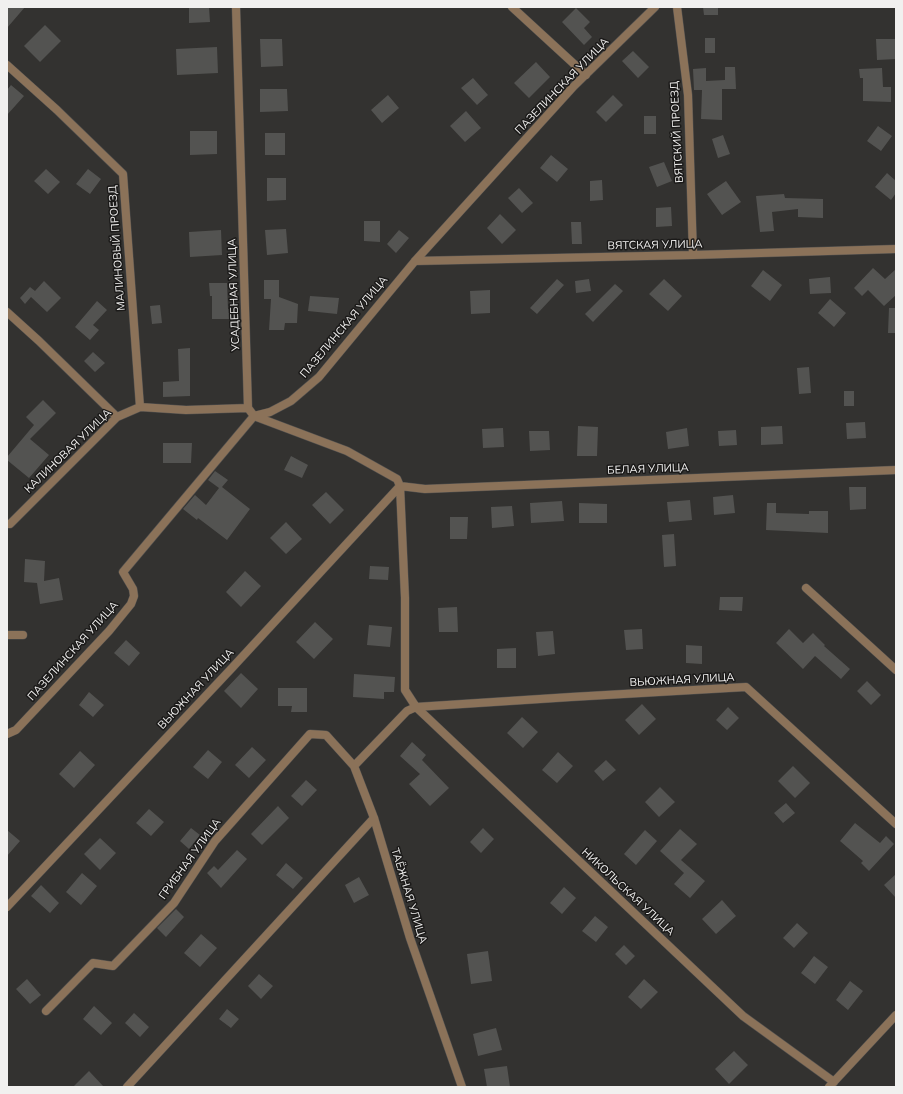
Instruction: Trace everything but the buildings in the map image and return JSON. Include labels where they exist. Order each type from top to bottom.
[{"type":"street","name":"УСАДЕБНАЯ УЛИЦА","points":[[236,7],[248,408]]},
{"type":"street","points":[[512,7],[586,75]]},
{"type":"street","name":"ПАЗЕЛИНСКАЯ УЛИЦА","points":[[7,734],[16,730],[109,631],[131,604],[134,596],[133,589],[123,572],[254,416],[270,412],[291,401],[319,377],[415,261],[573,87],[655,7]]},
{"type":"street","name":"ВЯТСКИЙ ПРОЕЗД","points":[[677,7],[688,95],[693,255]]},
{"type":"street","name":"МАЛИНОВЫЙ ПРОЕЗД","points":[[7,65],[57,110],[123,174],[140,407]]},
{"type":"street","name":"ВЯТСКАЯ УЛИЦА","points":[[415,261],[896,249]]},
{"type":"street","points":[[7,312],[117,417]]},
{"type":"street","name":"КАЛИНОВАЯ УЛИЦА","points":[[7,524],[10,524],[117,417],[140,407],[186,410],[248,408]]},
{"type":"street","points":[[248,408],[254,416],[346,451],[396,479],[400,486]]},
{"type":"street","name":"БЕЛАЯ УЛИЦА","points":[[400,486],[425,489],[896,470]]},
{"type":"street","name":"НИКОЛЬСКАЯ УЛИЦА","points":[[400,486],[405,598],[405,690],[416,707],[743,1016],[831,1084]]},
{"type":"street","name":"ВЬЮЖНАЯ УЛИЦА","points":[[7,906],[231,669],[400,486]]},
{"type":"street","points":[[806,588],[896,670]]},
{"type":"street","points":[[7,635],[23,635]]},
{"type":"street","name":"ВЬЮЖНАЯ УЛИЦА","points":[[416,707],[746,687],[896,824]]},
{"type":"street","points":[[354,766],[407,711],[416,707]]},
{"type":"street","name":"ТАЁЖНАЯ УЛИЦА","points":[[310,734],[326,735],[354,766],[374,818],[410,938],[462,1087]]},
{"type":"street","name":"ГРИБНАЯ УЛИЦА","points":[[46,1011],[93,963],[113,966],[174,902],[215,841],[310,734]]},
{"type":"street","points":[[127,1087],[374,818]]},
{"type":"street","points":[[831,1084],[896,1015]]}]
